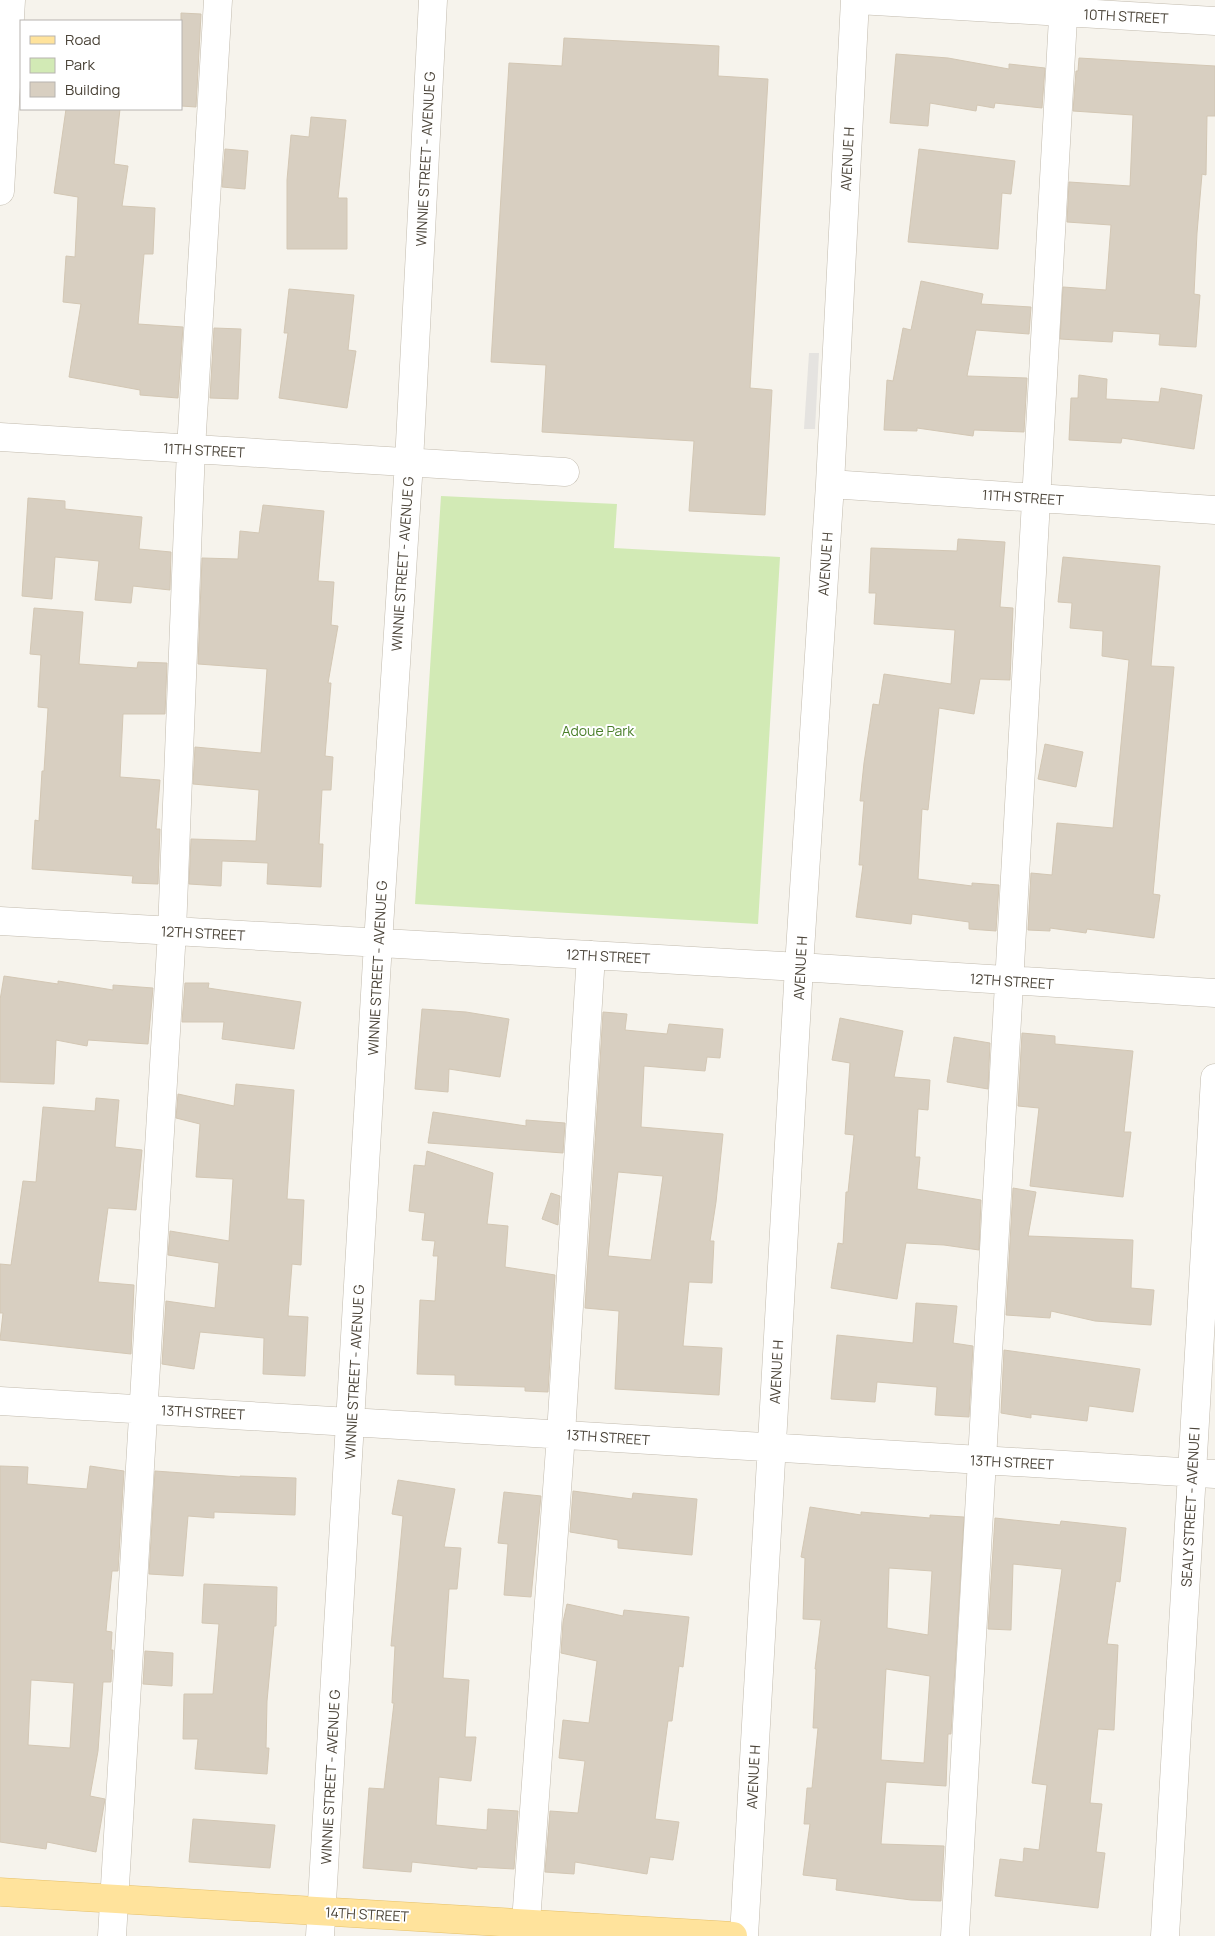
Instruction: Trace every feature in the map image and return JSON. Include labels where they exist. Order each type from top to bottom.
[{"type":"main road","name":"14TH STREET","points":[[0,1892],[114,1898],[321,1923],[733,1936]]},
{"type":"street","points":[[0,191],[11,0]]},
{"type":"street","points":[[112,1936],[172,931],[191,449],[218,0]]},
{"type":"street","name":"WINNIE STREET - AVENUE G","points":[[321,1923],[378,943],[409,462],[433,0]]},
{"type":"street","name":"10TH STREET","points":[[857,0],[1064,6],[1215,21]]},
{"type":"street","name":"AVENUE H","points":[[744,1936],[857,0]]},
{"type":"street","points":[[955,1936],[1064,6]]},
{"type":"street","name":"11TH STREET","points":[[0,438],[565,472]]},
{"type":"street","name":"11TH STREET","points":[[830,484],[1215,510]]},
{"type":"street","name":"12TH STREET","points":[[0,922],[800,967],[1215,993]]},
{"type":"street","points":[[525,1930],[561,1434],[591,955]]},
{"type":"street","name":"SEALY STREET - AVENUE I","points":[[1165,1936],[1204,1473],[1215,1078]]},
{"type":"street","name":"13TH STREET","points":[[0,1401],[1204,1473]]},
{"type":"green space","name":"Adoue Park","points":[[441,496],[617,504],[614,548],[780,557],[758,924],[415,904]]},
{"type":"shaded area","points":[[809,353],[819,353],[815,429],[804,429]]},
{"type":"building","points":[[181,13],[201,14],[196,107],[182,106]]},
{"type":"building","points":[[564,38],[719,46],[718,76],[768,79],[750,388],[772,390],[765,515],[689,511],[694,441],[542,432],[546,365],[491,362],[509,63],[562,66]]},
{"type":"building","points":[[896,54],[948,58],[1009,69],[1009,64],[1045,68],[1042,108],[995,103],[994,108],[977,105],[976,111],[930,103],[928,126],[890,123]]},
{"type":"building","points":[[1079,58],[1215,66],[1215,116],[1207,116],[1206,175],[1202,174],[1197,233],[1194,294],[1200,295],[1196,347],[1159,345],[1160,334],[1113,331],[1112,342],[1060,339],[1063,287],[1106,290],[1111,225],[1067,222],[1069,182],[1130,186],[1133,115],[1073,111],[1076,71],[1078,71]]},
{"type":"building","points":[[66,110],[120,110],[114,164],[128,166],[122,206],[155,208],[153,254],[144,254],[138,324],[183,327],[178,398],[140,395],[140,390],[69,377],[81,304],[63,302],[66,256],[75,257],[78,197],[54,193]]},
{"type":"building","points":[[311,117],[346,120],[338,198],[347,198],[347,249],[287,249],[287,180],[291,135],[309,137]]},
{"type":"building","points":[[225,149],[248,151],[245,189],[222,187]]},
{"type":"building","points":[[919,149],[1015,161],[1011,194],[1002,193],[998,249],[908,242]]},
{"type":"building","points":[[921,281],[983,294],[981,304],[1031,307],[1029,334],[976,330],[967,376],[1027,378],[1024,432],[974,430],[973,436],[917,428],[917,431],[884,430],[887,380],[893,381],[903,328],[911,330]]},
{"type":"building","points":[[289,289],[354,295],[348,350],[356,351],[347,408],[279,398],[288,333],[284,333]]},
{"type":"building","points":[[214,328],[241,329],[238,399],[210,398]]},
{"type":"building","points":[[1079,375],[1107,379],[1106,399],[1159,402],[1161,388],[1202,395],[1194,449],[1122,438],[1121,443],[1069,440],[1071,398],[1078,398]]},
{"type":"building","points":[[28,498],[65,501],[65,509],[142,517],[139,549],[171,552],[170,590],[133,586],[131,603],[95,600],[99,561],[55,557],[52,599],[22,596]]},
{"type":"building","points":[[263,505],[324,511],[318,581],[334,582],[331,625],[338,626],[328,683],[331,683],[325,756],[333,757],[331,790],[322,790],[319,844],[323,844],[321,887],[267,884],[268,863],[222,861],[221,886],[189,884],[191,839],[256,841],[259,790],[193,784],[195,747],[261,753],[267,669],[198,664],[202,558],[238,559],[240,531],[259,533]]},
{"type":"building","points":[[958,539],[1005,542],[1000,607],[1013,608],[1010,680],[980,679],[974,714],[939,708],[928,810],[922,809],[918,879],[972,886],[972,883],[999,885],[996,931],[969,929],[969,922],[912,914],[911,924],[856,917],[863,865],[859,865],[864,801],[860,801],[873,704],[879,705],[884,674],[951,684],[955,630],[874,624],[876,593],[869,593],[871,548],[957,551]]},
{"type":"building","points":[[1063,557],[1160,566],[1151,666],[1174,667],[1153,894],[1160,895],[1154,938],[1087,929],[1086,933],[1050,928],[1050,931],[1028,930],[1031,873],[1052,875],[1057,823],[1113,828],[1129,660],[1102,656],[1103,631],[1070,628],[1072,603],[1058,602]]},
{"type":"building","points":[[34,608],[83,612],[79,664],[137,668],[138,662],[167,663],[165,714],[123,714],[120,777],[160,780],[156,829],[160,829],[158,884],[132,883],[133,876],[32,869],[35,820],[39,821],[42,771],[44,771],[48,708],[38,707],[41,655],[30,654]]},
{"type":"building","points":[[1045,744],[1083,752],[1076,787],[1038,779]]},
{"type":"building","points":[[4,976],[58,984],[58,981],[113,990],[113,985],[153,988],[148,1044],[88,1040],[87,1046],[56,1040],[54,1084],[0,1082],[0,1000]]},
{"type":"building","points":[[185,983],[209,983],[208,988],[301,1002],[294,1049],[222,1039],[224,1022],[182,1022]]},
{"type":"building","points":[[422,1009],[466,1012],[509,1019],[500,1077],[449,1069],[448,1092],[415,1089]]},
{"type":"building","points":[[603,1012],[627,1014],[625,1030],[667,1034],[669,1024],[723,1029],[720,1058],[707,1057],[705,1071],[644,1066],[641,1127],[723,1134],[710,1241],[714,1241],[712,1283],[689,1282],[683,1346],[722,1348],[719,1395],[615,1389],[619,1311],[585,1308]],"holes":[[[618,1172],[663,1176],[651,1260],[608,1256]]]},
{"type":"building","points":[[840,1018],[903,1031],[894,1077],[930,1080],[928,1110],[918,1109],[915,1157],[920,1157],[917,1189],[981,1200],[979,1250],[944,1245],[906,1243],[897,1299],[831,1288],[838,1243],[843,1244],[846,1192],[848,1192],[854,1135],[845,1134],[850,1063],[832,1060]]},
{"type":"building","points":[[1022,1033],[1055,1036],[1055,1044],[1133,1051],[1124,1132],[1131,1132],[1123,1197],[1030,1186],[1039,1108],[1018,1106]]},
{"type":"building","points":[[954,1037],[990,1043],[988,1089],[947,1082]]},
{"type":"building","points":[[236,1084],[294,1090],[287,1199],[304,1200],[301,1265],[292,1264],[288,1316],[308,1317],[305,1376],[263,1374],[264,1338],[200,1332],[194,1369],[162,1364],[166,1301],[215,1308],[219,1263],[168,1255],[170,1231],[229,1241],[233,1179],[196,1177],[200,1124],[176,1118],[178,1094],[234,1106]]},
{"type":"building","points":[[96,1098],[119,1100],[115,1147],[142,1150],[136,1210],[108,1208],[98,1282],[134,1285],[131,1354],[0,1340],[3,1313],[0,1313],[0,1264],[11,1265],[23,1181],[36,1182],[43,1107],[95,1111]]},
{"type":"building","points":[[433,1112],[526,1126],[526,1120],[565,1123],[563,1153],[428,1143]]},
{"type":"building","points":[[427,1151],[493,1173],[487,1224],[508,1226],[505,1267],[555,1275],[548,1392],[525,1391],[525,1387],[455,1385],[455,1375],[417,1374],[420,1300],[435,1301],[438,1256],[433,1256],[435,1241],[422,1240],[425,1213],[409,1211],[414,1165],[425,1166]]},
{"type":"building","points":[[1013,1188],[1036,1192],[1028,1236],[1133,1240],[1131,1288],[1154,1290],[1151,1325],[1095,1321],[1051,1311],[1050,1318],[1006,1315]]},
{"type":"building","points":[[551,1193],[560,1196],[558,1225],[542,1219]]},
{"type":"building","points":[[916,1303],[957,1306],[953,1343],[973,1346],[969,1417],[935,1415],[937,1387],[877,1382],[875,1402],[831,1399],[837,1335],[913,1343]]},
{"type":"building","points":[[1004,1350],[1140,1369],[1133,1412],[1089,1406],[1087,1421],[1031,1414],[1031,1418],[1001,1413]]},
{"type":"building","points":[[0,1466],[28,1467],[27,1484],[87,1489],[90,1466],[124,1471],[118,1571],[112,1571],[106,1631],[112,1632],[111,1682],[103,1682],[98,1751],[90,1796],[105,1799],[96,1852],[47,1842],[46,1849],[0,1842]],"holes":[[[31,1680],[74,1683],[70,1748],[28,1745]]]},
{"type":"building","points":[[155,1471],[240,1477],[296,1478],[295,1515],[214,1512],[214,1518],[188,1516],[183,1576],[149,1574]]},
{"type":"building","points":[[398,1480],[455,1489],[444,1547],[461,1548],[457,1589],[449,1589],[443,1678],[469,1680],[465,1737],[476,1737],[471,1781],[439,1777],[436,1825],[487,1830],[488,1809],[518,1811],[514,1869],[477,1867],[477,1869],[412,1862],[411,1872],[363,1868],[369,1788],[384,1789],[394,1703],[392,1703],[395,1646],[391,1646],[403,1516],[392,1514]]},
{"type":"building","points":[[573,1491],[632,1499],[633,1493],[697,1499],[692,1555],[618,1548],[618,1540],[570,1532]]},
{"type":"building","points":[[504,1492],[541,1496],[531,1597],[504,1595],[508,1544],[498,1543]]},
{"type":"building","points":[[810,1507],[861,1515],[861,1512],[930,1518],[930,1515],[964,1517],[951,1734],[948,1734],[946,1786],[886,1782],[881,1844],[944,1846],[941,1901],[911,1900],[836,1890],[837,1879],[803,1875],[810,1824],[804,1824],[807,1788],[812,1788],[818,1728],[813,1728],[815,1669],[821,1620],[803,1619],[805,1558],[801,1557]],"holes":[[[889,1568],[932,1571],[928,1635],[887,1628]],[[886,1669],[930,1676],[924,1763],[881,1760]]]},
{"type":"building","points":[[995,1518],[1060,1525],[1061,1521],[1126,1528],[1120,1582],[1116,1581],[1107,1644],[1118,1645],[1114,1730],[1098,1729],[1090,1803],[1102,1804],[1096,1852],[1105,1853],[1098,1908],[995,1896],[1000,1859],[1023,1862],[1024,1848],[1039,1850],[1047,1785],[1032,1783],[1062,1569],[1013,1564],[1011,1630],[988,1629]]},
{"type":"building","points":[[204,1584],[277,1587],[276,1626],[274,1626],[267,1701],[266,1748],[269,1748],[267,1774],[195,1769],[198,1739],[183,1739],[184,1694],[213,1694],[219,1624],[202,1623]]},
{"type":"building","points":[[567,1604],[623,1616],[624,1610],[689,1617],[683,1667],[679,1666],[672,1721],[668,1721],[655,1819],[679,1822],[673,1860],[650,1857],[647,1874],[575,1862],[574,1874],[545,1872],[550,1811],[578,1813],[585,1761],[559,1758],[563,1720],[589,1723],[597,1661],[561,1653],[563,1622]]},
{"type":"building","points":[[145,1651],[173,1653],[172,1686],[143,1684]]},
{"type":"building","points":[[193,1819],[275,1825],[270,1868],[189,1862]]}]
